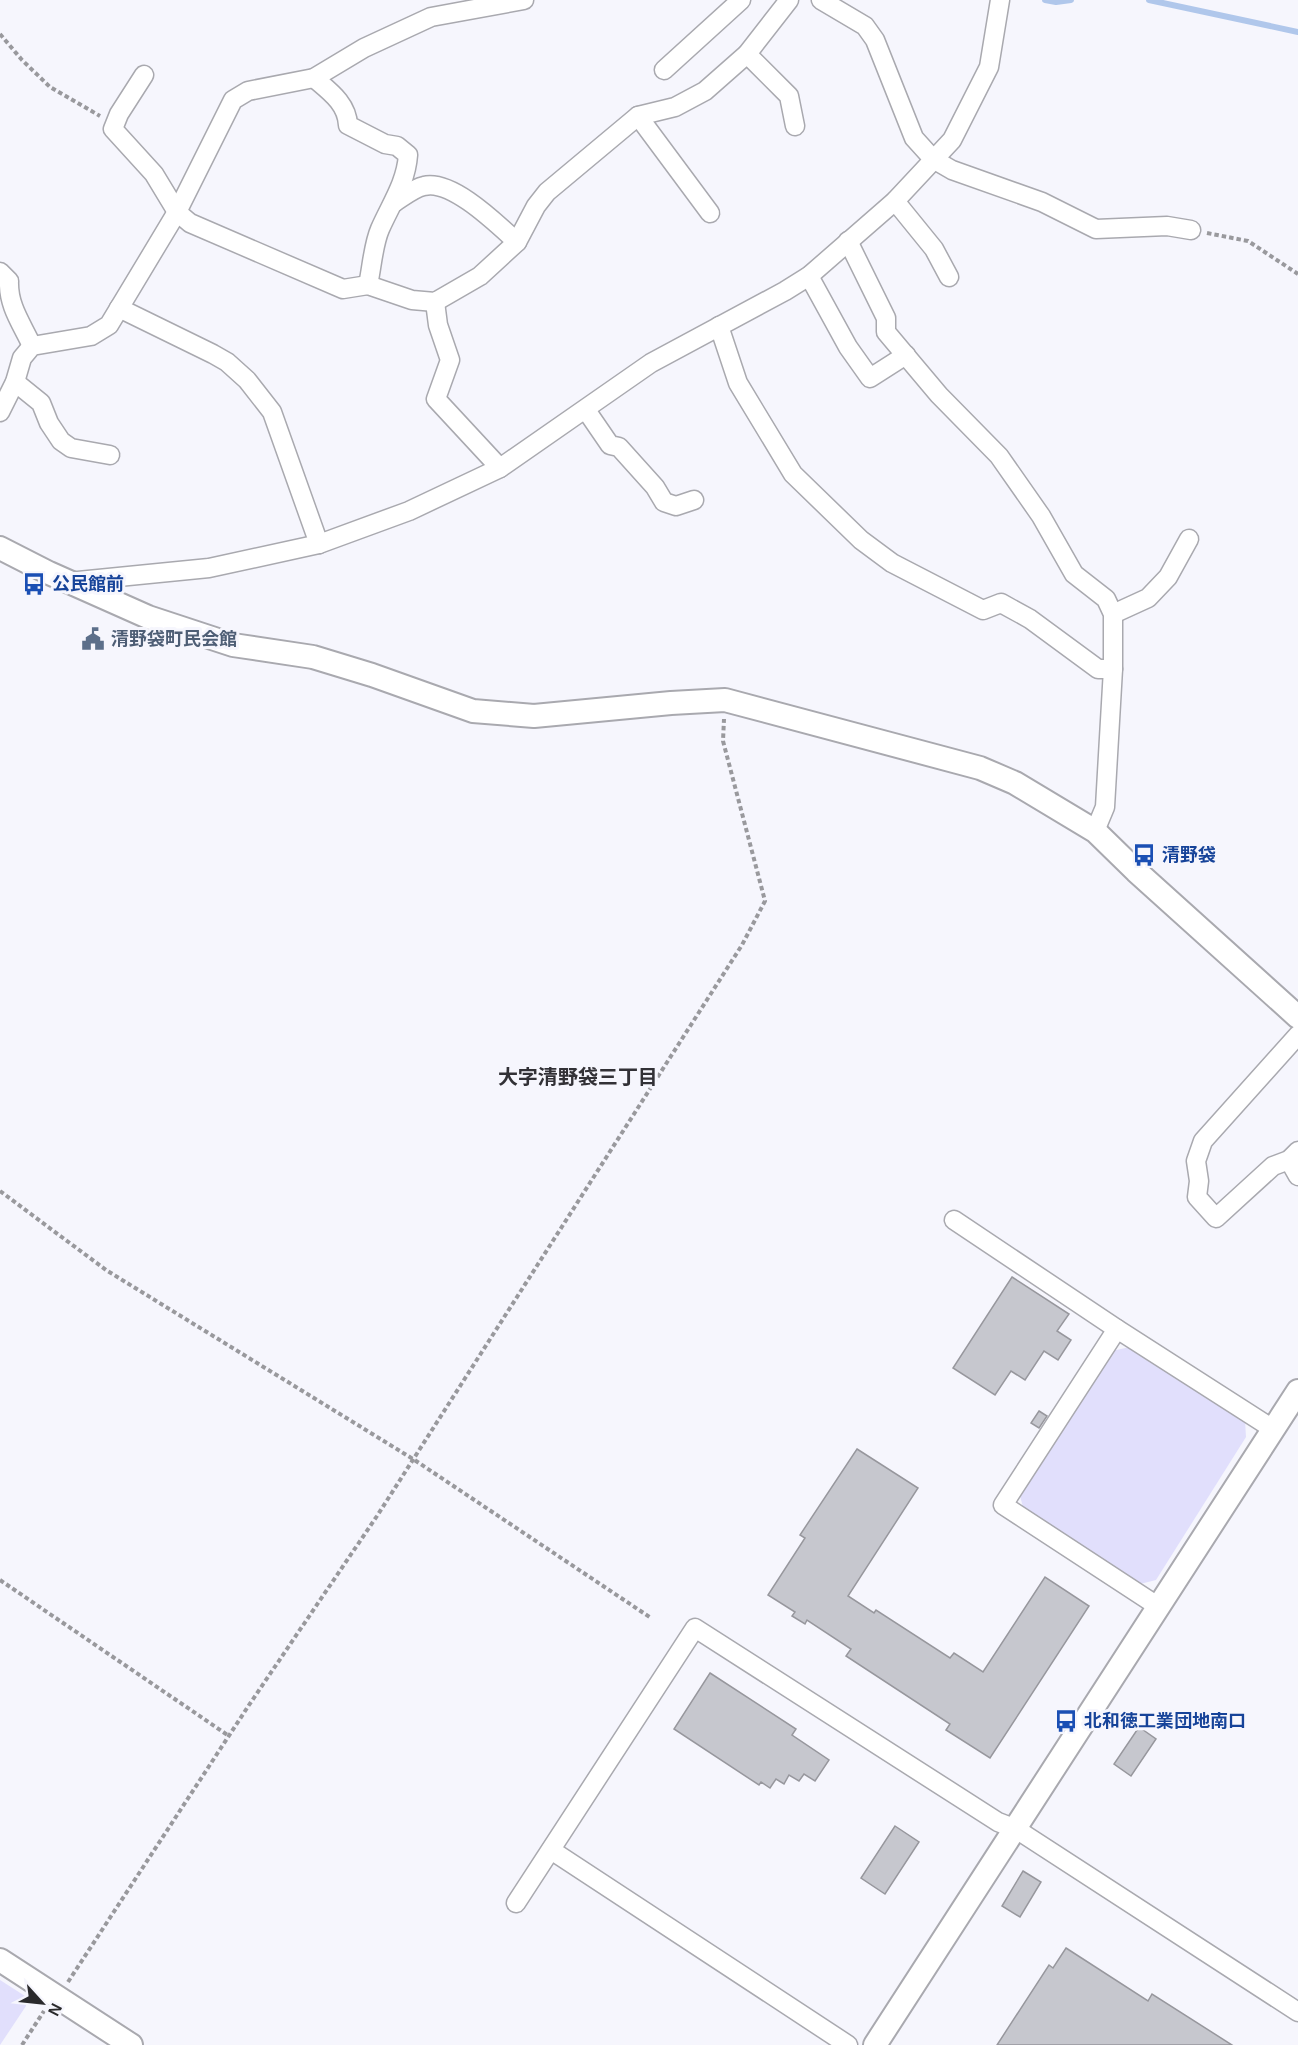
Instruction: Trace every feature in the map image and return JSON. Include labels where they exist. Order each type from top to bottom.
[{"type":"street","points":[[0,412],[15,382],[22,358],[32,346],[91,336],[109,326],[177,212],[233,100],[248,91],[314,78],[364,48],[431,17],[524,0]]},
{"type":"street","points":[[664,70],[741,0]]},
{"type":"street","points":[[144,75],[119,114],[113,129],[154,174],[177,212],[190,223],[343,289],[368,285],[412,300],[435,302],[480,276],[517,242],[536,206],[547,192],[638,116],[675,107],[705,91],[747,54],[789,0]]},
{"type":"street","points":[[821,0],[866,26],[875,40],[914,138],[933,159],[952,170],[1042,202],[1096,229],[1167,226],[1191,230]]},
{"type":"street","points":[[68,582],[209,568],[320,544],[409,511],[500,468],[651,363],[809,276],[895,201],[952,140],[989,67],[1000,0]]},
{"type":"street","points":[[747,54],[789,96],[795,126]]},
{"type":"street","points":[[314,78],[336,97],[348,114],[348,124],[385,144],[397,146],[408,155],[407,170],[395,202],[379,231],[368,285]]},
{"type":"street","points":[[638,116],[710,213]]},
{"type":"street","points":[[395,202],[424,186],[439,187],[471,201],[517,242]]},
{"type":"street","points":[[895,201],[934,249],[949,277]]},
{"type":"street","points":[[848,241],[886,318],[886,332],[939,395],[999,456],[1041,516],[1074,574],[1106,599],[1113,614],[1113,669],[1105,807],[1095,831]]},
{"type":"street","points":[[0,272],[9,281],[8,292],[12,308],[32,346]]},
{"type":"street","points":[[809,276],[848,347],[870,378],[906,355]]},
{"type":"street","points":[[435,302],[438,325],[450,360],[436,399],[500,468]]},
{"type":"street","points":[[119,308],[213,354],[227,362],[247,380],[272,412],[320,544]]},
{"type":"street","points":[[719,326],[738,383],[793,474],[861,540],[892,563],[983,610],[1001,603],[1030,619],[1098,669],[1113,669]]},
{"type":"street","points":[[15,382],[41,403],[60,441],[71,448],[110,455]]},
{"type":"street","points":[[586,410],[610,445],[619,447],[655,487],[664,502],[676,506],[694,500]]},
{"type":"street","points":[[1113,614],[1148,598],[1168,577],[1189,539]]},
{"type":"street","points":[[0,548],[68,582],[148,617],[233,645],[313,657],[372,675],[473,711],[534,716],[724,700],[980,768],[1015,783],[1095,831],[1298,1017]]},
{"type":"street","points":[[1295,1163],[1273,1166],[1216,1218],[1197,1197],[1199,1181],[1196,1161],[1203,1141],[1298,1035]]},
{"type":"street","points":[[954,1220],[1117,1329],[1273,1429]]},
{"type":"street","points":[[1117,1329],[1003,1505],[1159,1607]]},
{"type":"street","points":[[875,2045],[1298,1390]]},
{"type":"street","points":[[516,1903],[695,1628],[998,1822],[1016,1829],[1298,2012]]},
{"type":"street","points":[[550,1850],[848,2045]]},
{"type":"street","points":[[0,1960],[131,2045]]},
{"type":"path","points":[[0,33],[22,60],[50,87],[97,114],[113,129]]},
{"type":"path","points":[[1191,230],[1248,241],[1298,274]]},
{"type":"path","points":[[22,2045],[54,1996],[72,1978],[413,1459],[742,945],[765,901],[723,741],[724,700]]},
{"type":"path","points":[[0,1191],[106,1270],[413,1459],[651,1618]]},
{"type":"path","points":[[0,1580],[229,1736]]},
{"type":"shaded area","points":[[1130,1347],[1245,1420],[1246,1437],[1156,1580],[1140,1584],[1023,1507],[1020,1496],[1112,1351]]},
{"type":"shaded area","points":[[0,1980],[25,1996],[26,2006],[0,2045]]},
{"type":"building","points":[[1012,1277],[1069,1314],[1057,1331],[1071,1340],[1058,1360],[1044,1351],[1025,1380],[1011,1371],[995,1395],[953,1368]]},
{"type":"building","points":[[1039,1411],[1047,1416],[1039,1428],[1031,1423]]},
{"type":"building","points":[[857,1449],[918,1488],[848,1596],[874,1613],[876,1610],[950,1658],[954,1653],[983,1672],[1045,1577],[1089,1606],[990,1758],[946,1730],[950,1724],[846,1656],[851,1649],[807,1620],[805,1624],[792,1616],[795,1612],[768,1595],[805,1538],[800,1535]]},
{"type":"building","points":[[710,1673],[796,1729],[792,1735],[829,1760],[815,1781],[804,1774],[799,1781],[789,1775],[784,1784],[776,1779],[770,1788],[761,1782],[759,1785],[674,1729]]},
{"type":"building","points":[[1139,1727],[1156,1739],[1131,1776],[1114,1764]]},
{"type":"building","points":[[895,1826],[919,1842],[885,1894],[861,1878]]},
{"type":"building","points":[[1023,1871],[1041,1882],[1020,1917],[1002,1906]]},
{"type":"building","points":[[1066,1948],[1148,2001],[1152,1994],[1232,2045],[997,2045],[1049,1965],[1053,1968]]},
{"type":"waterway","points":[[1045,0],[1056,2],[1071,0]]},
{"type":"waterway","points":[[1149,0],[1298,32]]},
{"type":"place","name":"公民館前","points":[[34,584]]},
{"type":"place","name":"清野袋町民会館","points":[[93,639]]},
{"type":"place","name":"清野袋","points":[[1144,855]]},
{"type":"place","name":"北和徳工業団地南口","points":[[1066,1721]]},
{"type":"district","name":"大字清野袋三丁目","points":[[578,1077]]}]
